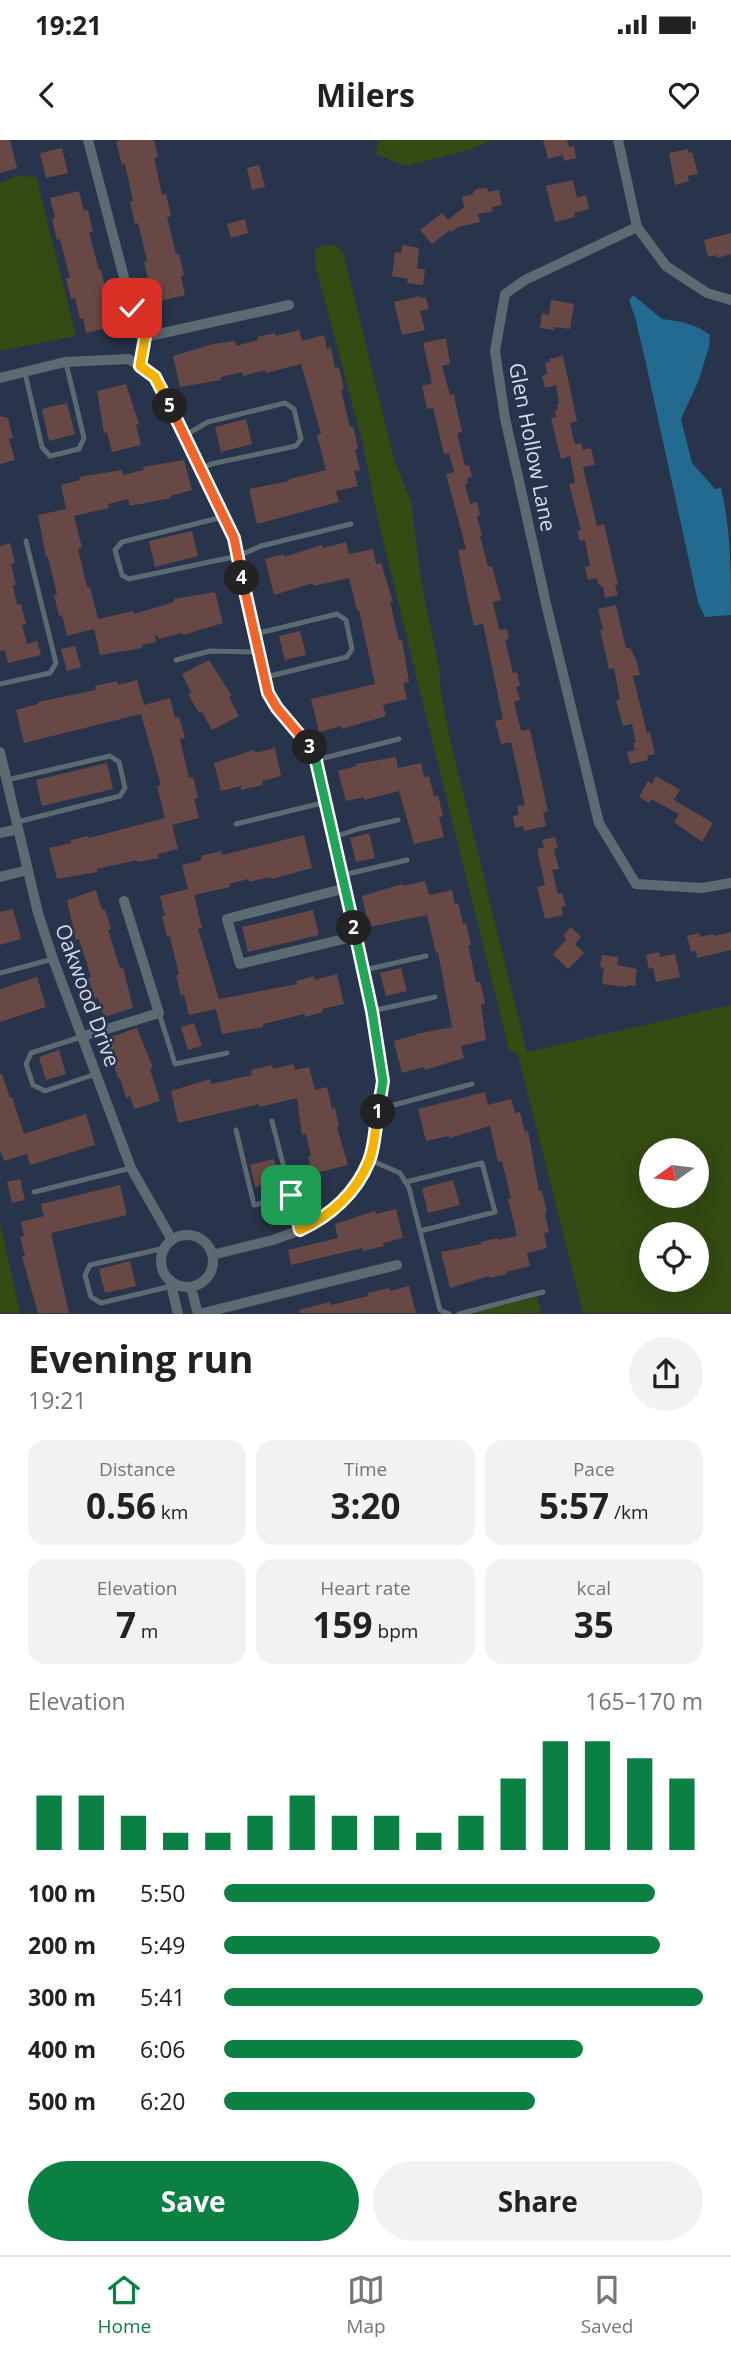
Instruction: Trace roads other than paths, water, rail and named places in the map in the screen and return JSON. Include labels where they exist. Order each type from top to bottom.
[{"type":"street","points":[[88,140],[132,308],[145,337],[140,366]]},
{"type":"street","points":[[618,140],[636,227],[666,266],[707,293],[731,300]]},
{"type":"street","name":"Glen Hollow Lane","points":[[636,227],[525,280],[505,294],[495,351],[505,418],[599,823],[636,884],[702,888],[731,883]]},
{"type":"street","points":[[145,337],[289,305]]},
{"type":"street","points":[[0,378],[65,362],[129,359],[155,377],[234,538],[268,693],[277,708],[314,752],[316,760],[372,1011],[383,1081],[370,1160],[347,1198],[318,1222],[273,1240],[212,1255]]},
{"type":"street","name":"Oakwood Drive","points":[[0,751],[38,913],[53,959],[131,1168],[169,1244]]},
{"type":"street","points":[[0,833],[18,825]]},
{"type":"street","points":[[0,877],[29,870]]},
{"type":"street","points":[[346,888],[228,919],[240,964],[356,936]]},
{"type":"street","points":[[83,1036],[159,1013],[124,901]]},
{"type":"street","points":[[171,1283],[191,1287],[210,1273],[210,1248],[197,1237],[188,1235],[169,1244],[161,1262],[171,1283],[178,1314]]},
{"type":"street","points":[[191,1287],[198,1314],[397,1265]]},
{"type":"lane","points":[[25,373],[42,447],[50,456],[79,449],[84,438],[65,362]]},
{"type":"lane","points":[[184,436],[208,422],[285,403],[294,409],[301,439],[296,446],[211,464],[200,470]]},
{"type":"lane","points":[[223,517],[122,542],[115,550],[122,575],[128,579],[238,555],[261,546],[351,524]]},
{"type":"lane","points":[[0,684],[50,673],[56,663],[26,541]]},
{"type":"lane","points":[[253,634],[337,614],[346,620],[352,649],[347,657],[263,678]]},
{"type":"lane","points":[[176,660],[211,651],[257,652]]},
{"type":"lane","points":[[316,760],[399,739]]},
{"type":"lane","points":[[7,780],[110,756],[119,762],[125,788],[120,796],[18,825]]},
{"type":"lane","points":[[236,824],[326,802]]},
{"type":"lane","points":[[334,837],[398,820]]},
{"type":"lane","points":[[343,875],[407,860]]},
{"type":"lane","points":[[363,970],[426,956]]},
{"type":"lane","points":[[0,973],[53,959]]},
{"type":"lane","points":[[372,1011],[435,997]]},
{"type":"lane","points":[[159,1013],[175,1064],[227,1053]]},
{"type":"lane","points":[[83,1036],[31,1052],[26,1064],[33,1085],[45,1091],[96,1074]]},
{"type":"lane","points":[[379,1109],[472,1084]]},
{"type":"lane","points":[[272,1121],[300,1230]]},
{"type":"lane","points":[[236,1130],[254,1205],[291,1195]]},
{"type":"lane","points":[[370,1160],[400,1173],[406,1182],[440,1310],[449,1314]]},
{"type":"lane","points":[[406,1182],[482,1163],[495,1212],[420,1231]]},
{"type":"lane","points":[[34,1192],[131,1168]]},
{"type":"lane","points":[[169,1244],[90,1265],[85,1275],[91,1297],[101,1303],[171,1283]]},
{"type":"lane","points":[[459,1314],[543,1292]]},
{"type":"water","points":[[633,295],[662,319],[683,322],[710,335],[698,382],[681,419],[692,463],[715,489],[721,488],[729,535],[731,615],[705,617],[698,602],[645,359],[629,300]]}]
